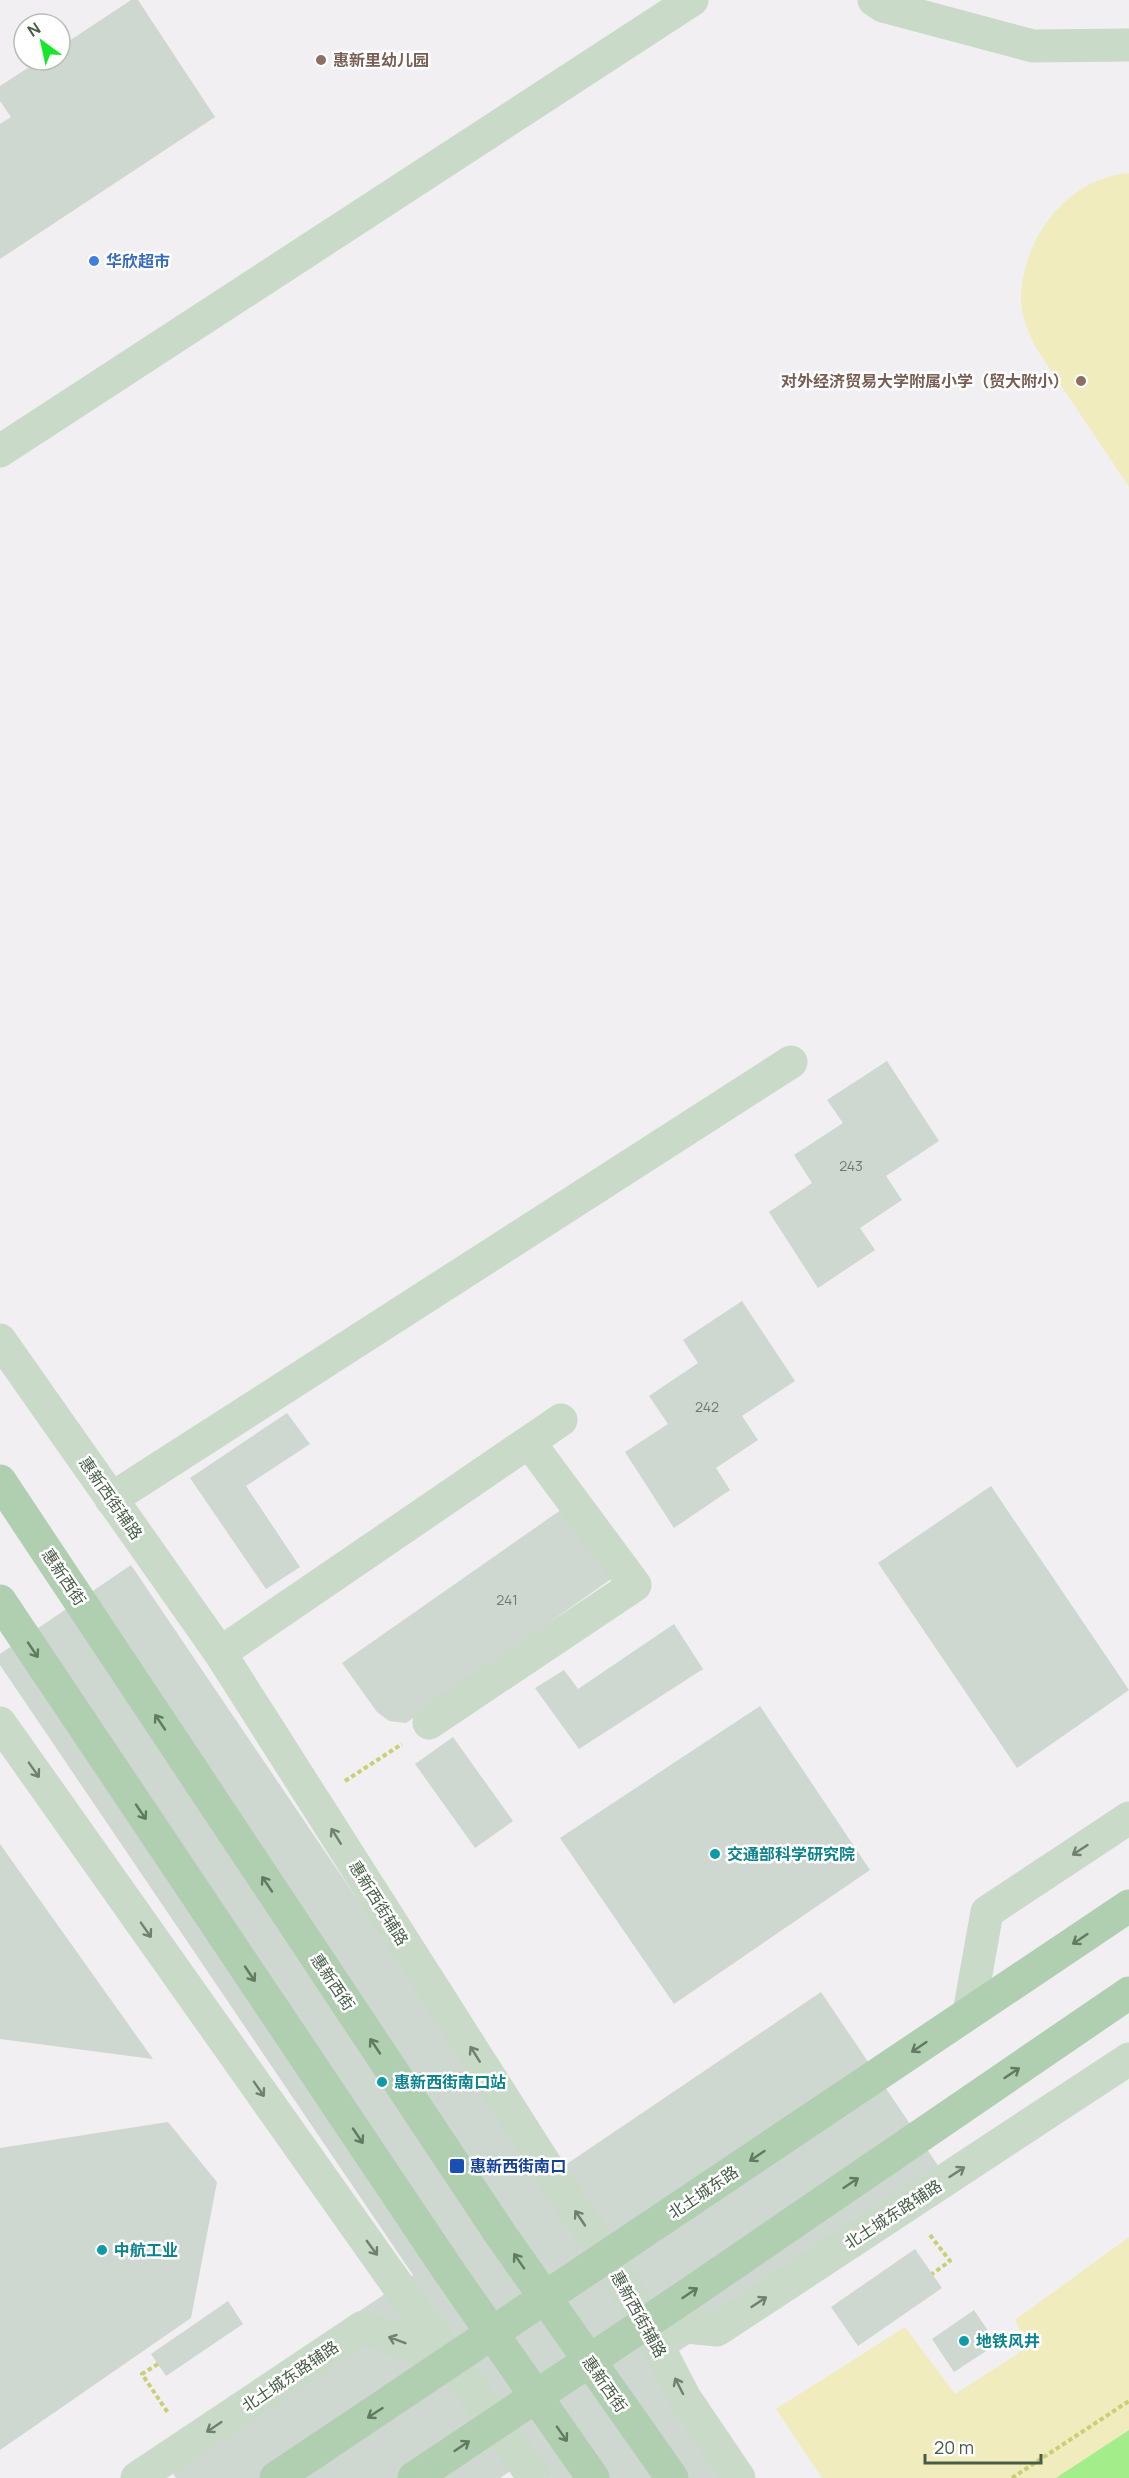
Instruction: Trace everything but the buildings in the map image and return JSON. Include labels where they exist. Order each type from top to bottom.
[{"type":"main road","name":"惠新西街","points":[[0,1481],[545,2299],[668,2472]]},
{"type":"main road","points":[[0,1601],[448,2270],[593,2478]]},
{"type":"main road","name":"北土城东路","points":[[276,2478],[1129,1906]]},
{"type":"main road","points":[[414,2478],[646,2323],[1129,1993]]},
{"type":"street","points":[[0,451],[692,0]]},
{"type":"street","points":[[874,0],[883,6],[1033,46],[1129,45]]},
{"type":"street","points":[[111,1498],[791,1062]]},
{"type":"street","name":"惠新西街辅路","points":[[0,1340],[220,1653],[563,2192],[607,2256],[646,2323],[685,2398],[739,2478]]},
{"type":"street","points":[[220,1653],[561,1420]]},
{"type":"street","points":[[417,1733],[635,1585],[529,1442]]},
{"type":"street","points":[[0,1723],[534,2478]]},
{"type":"street","points":[[969,2013],[987,1912],[1129,1818]]},
{"type":"street","name":"北土城东路辅路","points":[[646,2323],[717,2330],[1129,2059]]},
{"type":"street","name":"北土城东路辅路","points":[[137,2478],[363,2327],[452,2361]]},
{"type":"path","points":[[341,1784],[417,1733]]},
{"type":"path","points":[[929,2234],[950,2261],[932,2274]]},
{"type":"path","points":[[158,2364],[142,2374],[170,2416]]},
{"type":"path","points":[[1012,2478],[1129,2401]]},
{"type":"shaded area","points":[[1129,173],[1129,487],[1036,348],[1023,316],[1021,295],[1024,273],[1031,252],[1040,232],[1053,214],[1069,198],[1087,186],[1107,177]]},
{"type":"shaded area","points":[[1129,2237],[1129,2478],[822,2478],[776,2409],[905,2327],[955,2394],[1028,2347],[1015,2320]]},
{"type":"shaded area","points":[[1129,2430],[1129,2478],[1056,2478]]},
{"type":"place","name":"惠新里幼儿园","points":[[321,60]]},
{"type":"place","name":"华欣超市","points":[[94,261]]},
{"type":"place","name":"对外经济贸易大学附属小学（贸大附小）","points":[[1081,381]]},
{"type":"place","name":"交通部科学研究院","points":[[715,1854]]},
{"type":"place","name":"惠新西街南口站","points":[[382,2082]]},
{"type":"place","name":"惠新西街南口","points":[[457,2166]]},
{"type":"place","name":"中航工业","points":[[102,2250]]},
{"type":"place","name":"地铁风井","points":[[964,2341]]}]
